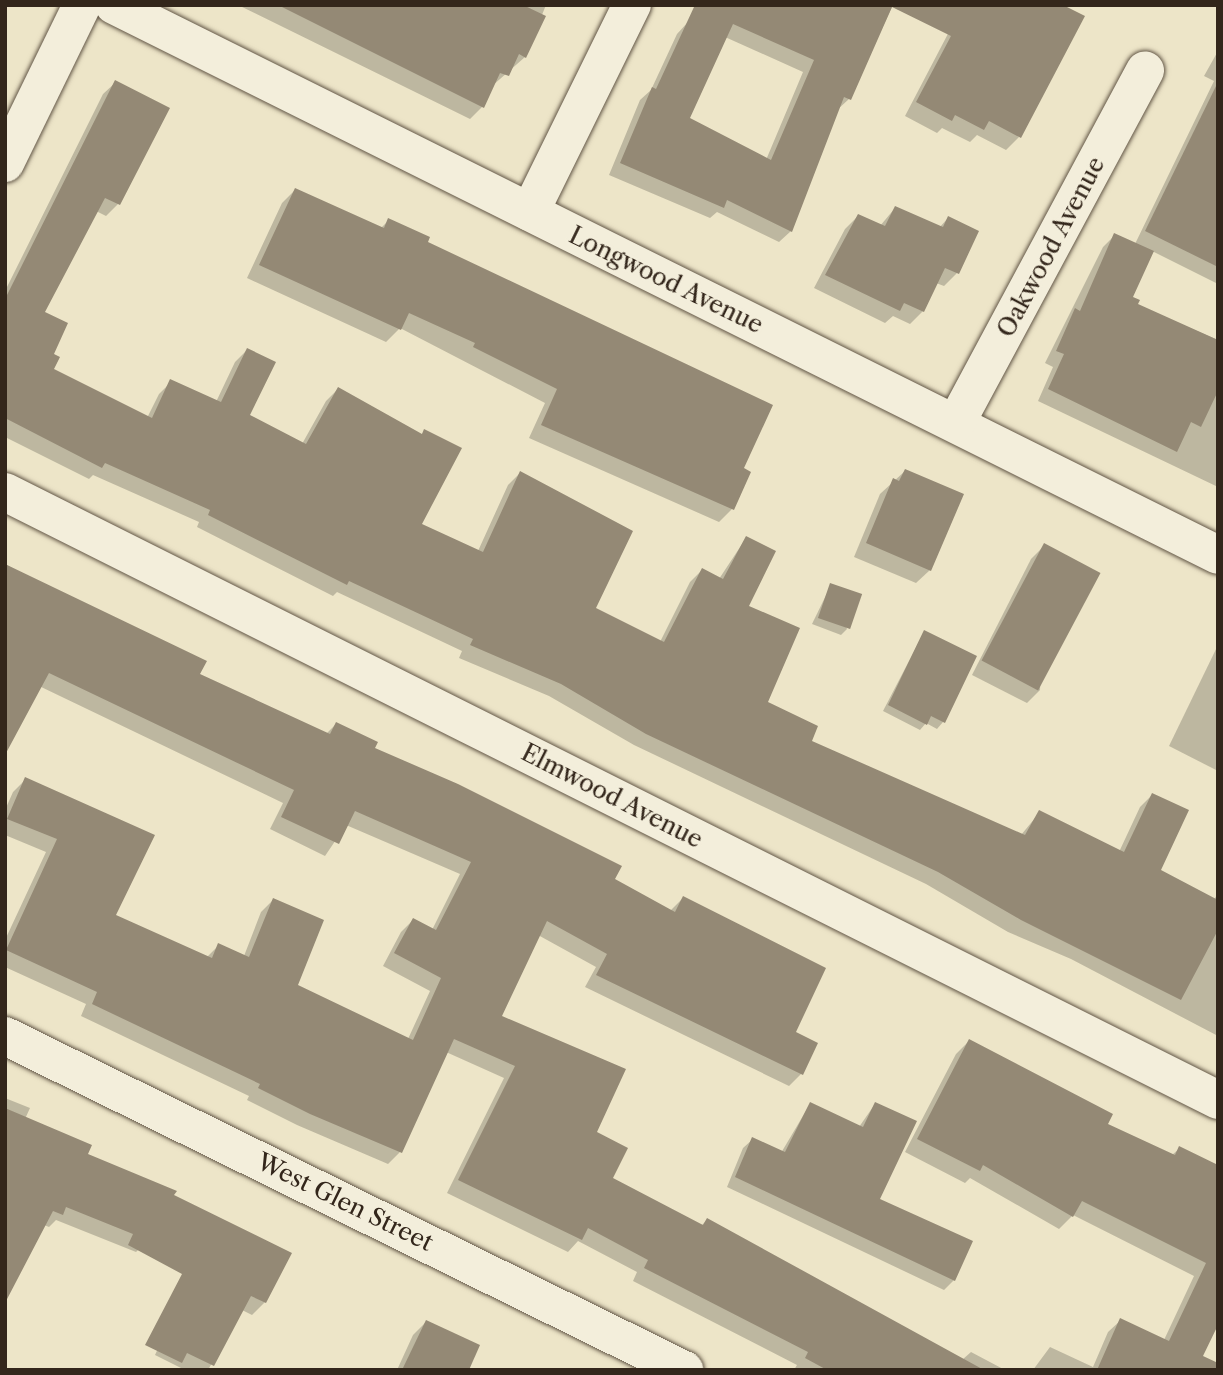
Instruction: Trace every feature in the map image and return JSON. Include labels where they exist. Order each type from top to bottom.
[{"type":"street","points":[[5,163],[82,5]]},
{"type":"street","name":"Longwood Avenue","points":[[114,5],[1218,555]]},
{"type":"street","points":[[530,212],[632,5]]},
{"type":"street","name":"Oakwood Avenue","points":[[956,423],[1145,71]]},
{"type":"street","name":"Elmwood Avenue","points":[[5,492],[1218,1100]]},
{"type":"street","name":"West Glen Street","points":[[5,1036],[684,1370]]},
{"type":"building","points":[[278,5],[523,5],[546,16],[526,58],[519,54],[509,76],[500,73],[484,108]]},
{"type":"building","points":[[690,5],[1063,5],[1085,16],[1021,138],[989,121],[984,130],[955,115],[952,121],[916,102],[951,36],[892,7],[851,100],[844,97],[792,232],[727,200],[724,208],[620,163],[652,87],[656,89],[694,7]],"holes":[[[733,24],[814,60],[771,160],[690,118]]]},
{"type":"building","points":[[115,80],[170,108],[120,205],[105,198],[45,312],[68,323],[54,354],[60,357],[54,369],[152,418],[170,379],[221,402],[247,348],[276,362],[250,415],[306,444],[338,387],[422,434],[424,429],[462,448],[422,524],[483,552],[520,471],[633,531],[596,608],[664,642],[702,568],[723,579],[746,536],[776,551],[749,606],[800,628],[768,702],[818,726],[812,741],[1025,835],[1039,810],[1124,852],[1152,793],[1189,810],[1161,870],[1218,900],[1218,930],[1181,1000],[1021,920],[938,872],[646,734],[561,684],[470,645],[473,639],[349,581],[347,585],[208,515],[210,510],[105,463],[102,468],[5,418],[5,299]]},
{"type":"building","points":[[1218,82],[1218,267],[1145,231]]},
{"type":"building","points":[[295,188],[384,228],[388,218],[430,237],[428,242],[773,405],[744,468],[751,472],[734,510],[541,425],[557,389],[473,347],[475,343],[409,313],[401,330],[259,265]]},
{"type":"building","points":[[895,206],[943,227],[948,216],[979,231],[959,274],[945,268],[924,312],[904,303],[900,311],[825,275],[858,214],[885,226]]},
{"type":"building","points":[[1114,233],[1154,251],[1133,297],[1140,300],[1138,304],[1218,340],[1218,391],[1201,427],[1191,422],[1177,452],[1048,389],[1064,354],[1056,351],[1075,308],[1080,311]]},
{"type":"building","points":[[905,469],[964,494],[931,571],[866,543],[893,478],[899,481]]},
{"type":"building","points":[[1044,543],[1101,573],[1038,690],[982,660]]},
{"type":"building","points":[[5,564],[207,661],[200,674],[330,734],[336,722],[378,742],[375,748],[458,784],[622,866],[615,879],[675,912],[683,896],[826,968],[796,1032],[818,1043],[803,1075],[596,975],[607,954],[547,921],[502,1016],[626,1069],[597,1132],[628,1148],[613,1178],[703,1225],[707,1218],[984,1370],[827,1370],[805,1358],[808,1352],[644,1268],[648,1260],[588,1228],[582,1240],[458,1180],[515,1066],[454,1039],[402,1153],[310,1114],[258,1088],[260,1084],[92,1004],[97,992],[6,950],[57,839],[7,819],[25,777],[155,835],[116,915],[212,958],[218,943],[249,957],[273,898],[324,920],[298,985],[413,1040],[441,978],[394,953],[413,918],[436,930],[471,862],[355,811],[339,844],[281,817],[294,790],[49,673],[5,755]]},
{"type":"building","points":[[830,583],[862,594],[850,629],[818,618]]},
{"type":"building","points":[[924,630],[977,656],[945,723],[931,716],[927,725],[888,705]]},
{"type":"building","points":[[969,1039],[1113,1114],[1108,1124],[1175,1155],[1179,1146],[1218,1165],[1218,1325],[1203,1356],[1218,1363],[1218,1370],[1097,1370],[1120,1318],[1169,1341],[1206,1263],[1082,1201],[1073,1217],[983,1165],[980,1171],[917,1139]]},
{"type":"building","points":[[810,1102],[863,1127],[875,1102],[917,1121],[880,1199],[973,1241],[955,1281],[735,1177],[752,1137],[785,1152]]},
{"type":"building","points":[[5,1108],[92,1145],[88,1154],[177,1191],[174,1195],[292,1253],[266,1303],[251,1296],[214,1366],[187,1353],[182,1363],[145,1345],[182,1274],[128,1245],[133,1234],[66,1207],[63,1215],[53,1211],[5,1303]]},
{"type":"building","points":[[426,1320],[480,1345],[469,1370],[402,1370]]}]
